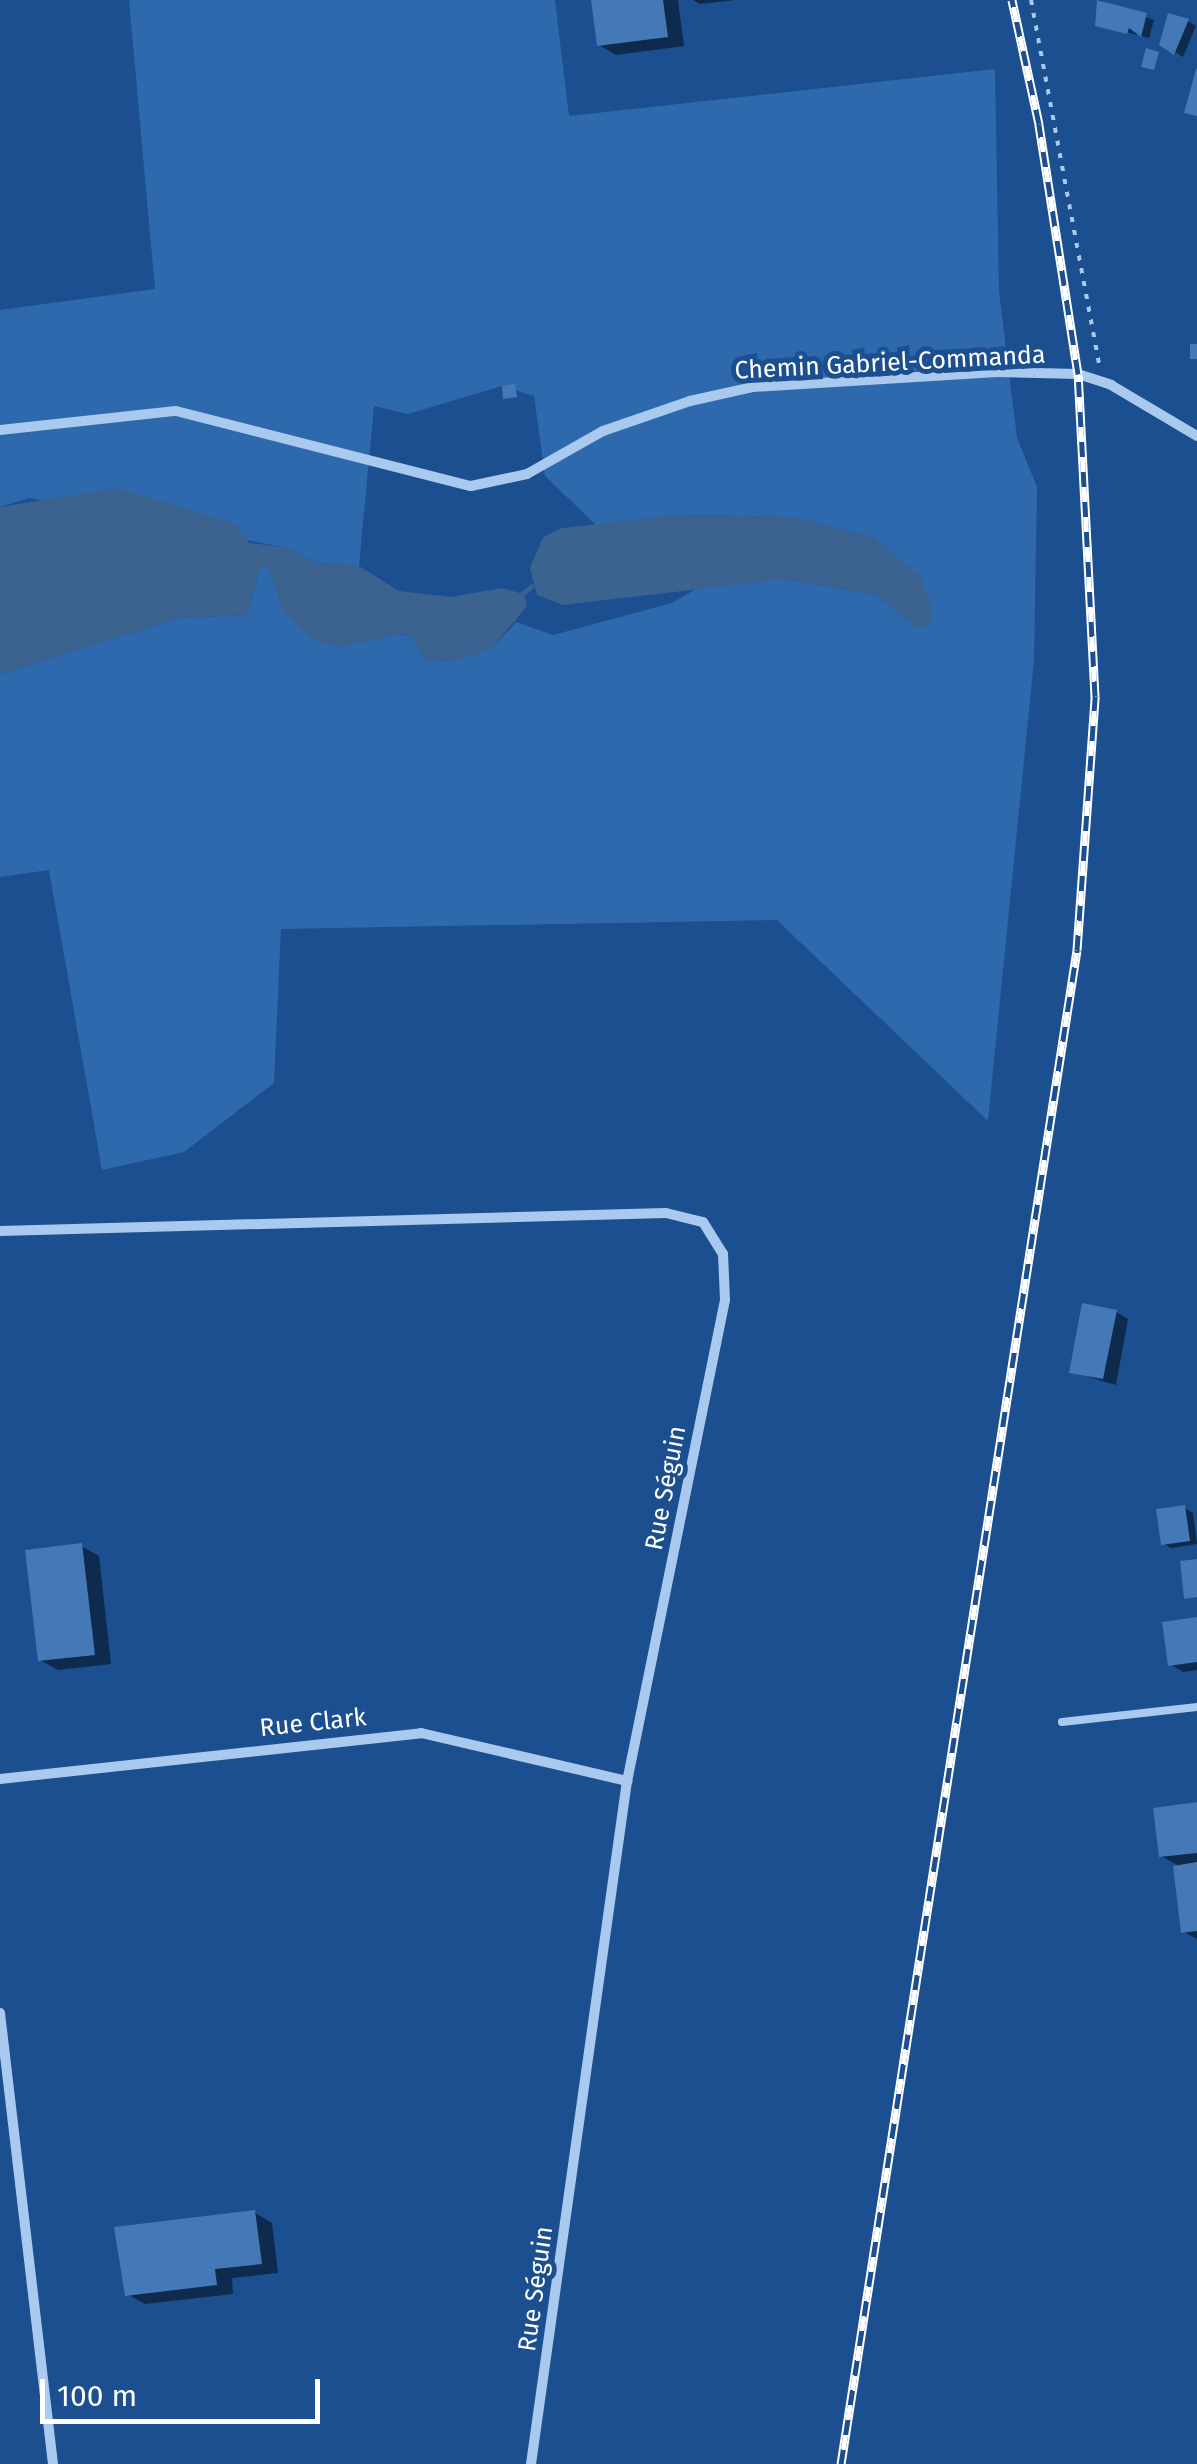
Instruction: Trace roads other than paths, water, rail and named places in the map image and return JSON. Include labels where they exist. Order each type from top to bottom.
[{"type":"street","name":"Chemin Gabriel-Commanda","points":[[0,430],[176,411],[471,486],[527,474],[602,432],[690,400],[754,388],[998,372],[1078,374],[1102,382],[1197,436]]},
{"type":"street","name":"Rue Séguin","points":[[0,1231],[666,1213],[703,1222],[723,1254],[724,1300],[627,1781],[532,2464]]},
{"type":"street","name":"Rue Clark","points":[[0,1779],[422,1733],[627,1781]]},
{"type":"street","points":[[0,2013],[53,2464]]},
{"type":"lane","points":[[1062,1722],[1197,1707]]},
{"type":"waterway","points":[[519,596],[532,586]]},
{"type":"railway","points":[[841,2464],[1077,950],[1095,696],[1078,374],[1039,124],[1012,0]]}]
